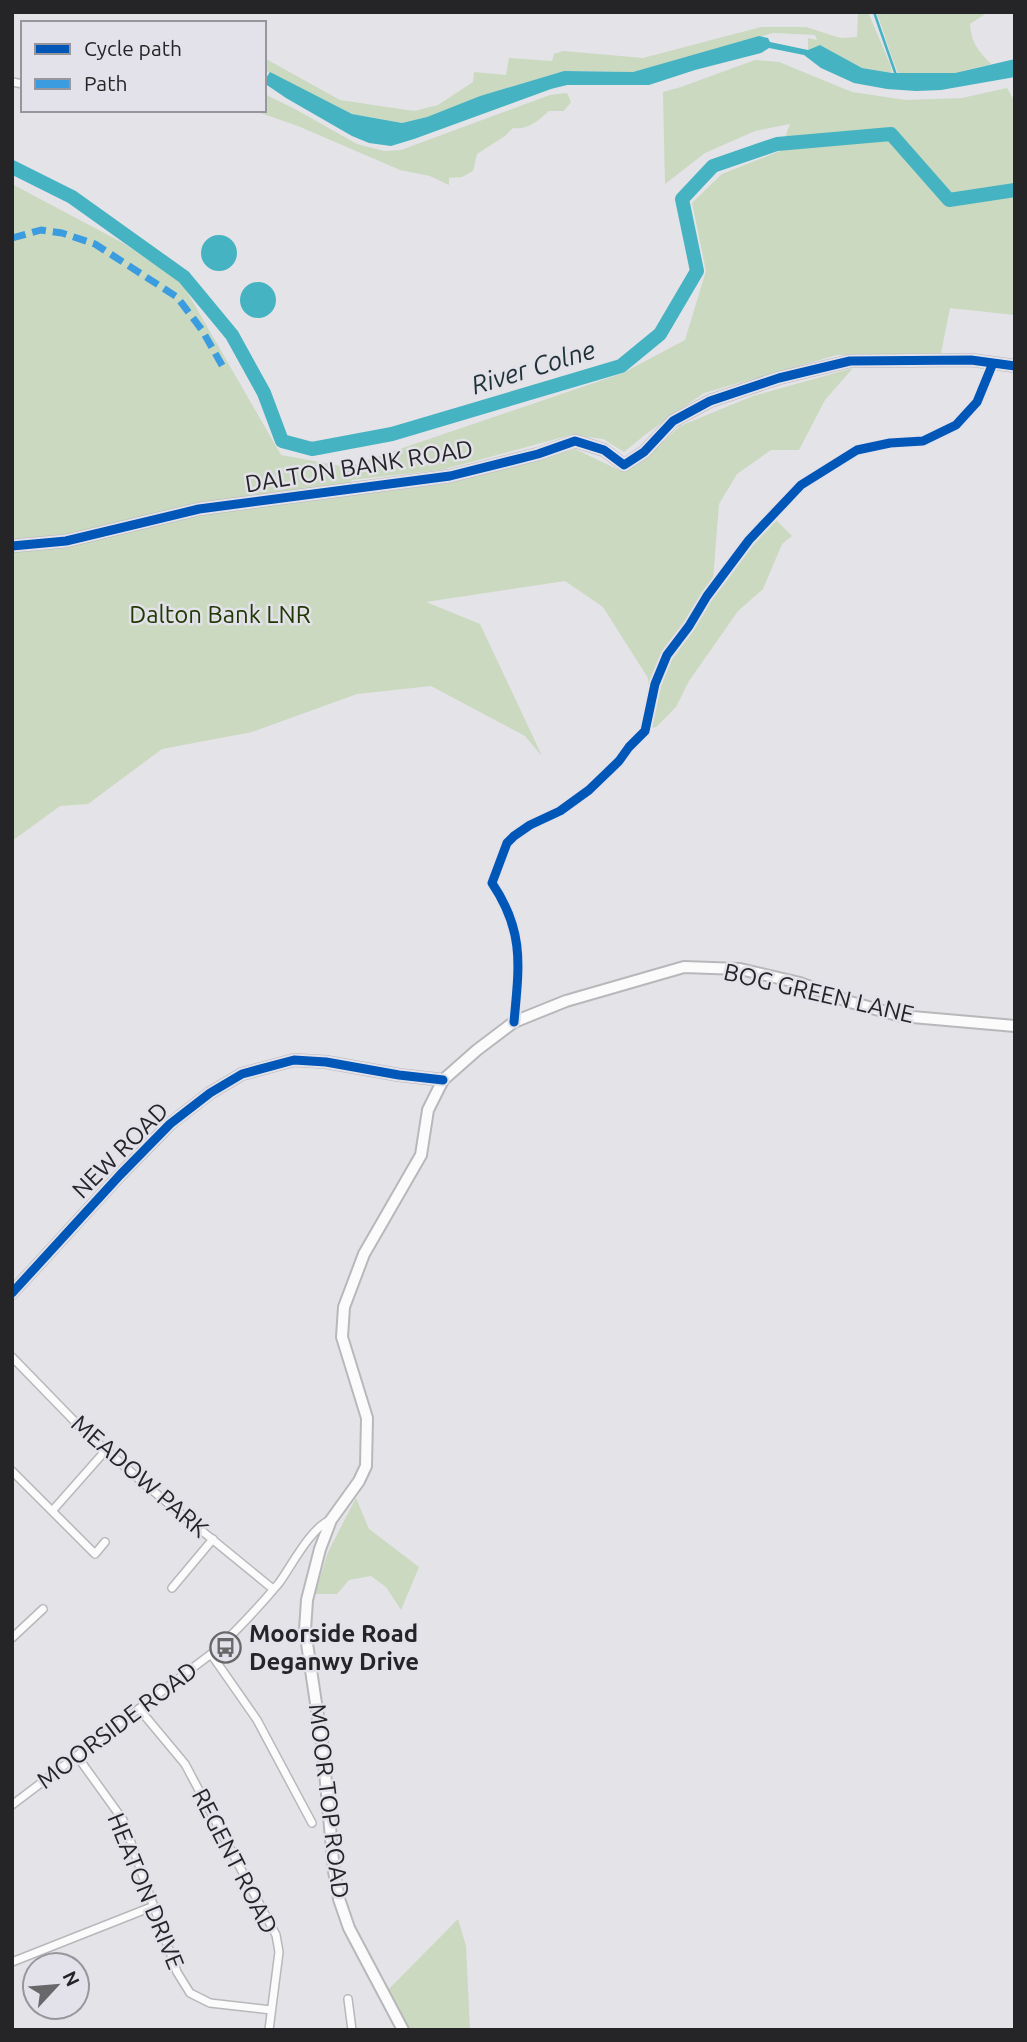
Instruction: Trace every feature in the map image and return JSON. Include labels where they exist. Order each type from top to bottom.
[{"type":"main road","name":"DALTON BANK ROAD","points":[[12,547],[66,541],[199,509],[450,476],[575,442],[604,450],[624,465],[643,452],[673,421],[710,401],[779,379],[850,362],[971,360],[1015,366]]},
{"type":"main road","name":"BOG GREEN LANE","points":[[443,1080],[514,1022],[566,1001],[684,967],[740,969],[800,984],[901,1016],[1015,1026]]},
{"type":"main road","name":"NEW ROAD","points":[[12,1293],[170,1124],[209,1093],[242,1074],[294,1060],[326,1062],[443,1080]]},
{"type":"main road","name":"MOOR TOP ROAD","points":[[403,2030],[349,1928],[339,1899],[323,1750],[305,1630],[307,1600],[320,1549],[331,1520],[359,1481],[366,1466],[367,1418],[342,1337],[344,1307],[364,1254],[421,1155],[428,1110],[443,1080]]},
{"type":"street","points":[[514,836],[507,843],[492,883],[502,898],[515,929],[518,968],[514,1022]]},
{"type":"street","name":"MEADOW PARK","points":[[12,1357],[84,1431],[273,1589]]},
{"type":"street","points":[[53,1510],[106,1450]]},
{"type":"street","points":[[12,1471],[95,1554],[105,1542]]},
{"type":"street","name":"MOORSIDE ROAD","points":[[12,1805],[212,1654],[238,1630],[273,1589],[315,1532],[331,1520]]},
{"type":"street","points":[[172,1588],[213,1539]]},
{"type":"street","points":[[12,1638],[43,1609]]},
{"type":"street","points":[[212,1654],[257,1720],[312,1823]]},
{"type":"street","name":"REGENT ROAD","points":[[140,1710],[185,1764],[276,1935],[279,1952],[269,2030]]},
{"type":"street","name":"HEATON DRIVE","points":[[77,1756],[123,1820],[177,1972],[190,1993],[210,2003],[271,2010]]},
{"type":"street","points":[[12,1962],[154,1906]]},
{"type":"street","points":[[348,1999],[352,2030]]},
{"type":"green space","points":[[858,12],[868,12],[892,73],[862,68],[820,45],[808,50],[808,38],[817,40],[815,35],[773,33],[633,72],[564,71],[402,123],[352,114],[266,71],[266,59],[340,100],[414,111],[438,105],[473,82],[474,72],[506,75],[509,58],[552,61],[554,54],[563,51],[643,58],[761,27],[806,27],[840,38],[857,37]]},
{"type":"green space","points":[[876,12],[988,12],[970,24],[976,46],[991,64],[955,73],[898,73]]},
{"type":"green space","name":"Dalton Bank LNR","points":[[755,60],[779,62],[852,92],[906,100],[962,98],[1007,88],[1015,102],[1015,315],[950,308],[941,353],[837,355],[704,393],[624,452],[603,439],[571,435],[441,470],[351,480],[355,495],[450,483],[575,449],[621,471],[641,462],[680,426],[753,396],[853,368],[825,400],[799,450],[771,450],[737,474],[719,504],[713,580],[728,569],[772,516],[792,536],[782,544],[763,589],[738,611],[689,681],[676,707],[656,727],[651,728],[648,678],[603,607],[565,581],[426,602],[480,624],[542,756],[525,736],[431,686],[357,694],[252,732],[162,749],[88,804],[60,806],[12,841],[12,184],[123,243],[182,283],[281,455],[347,467],[623,373],[685,340],[706,271],[692,203],[722,174],[780,151],[790,124],[755,131],[705,153],[665,184],[663,92]]},
{"type":"green space","points":[[567,93],[571,102],[564,111],[549,111],[528,126],[513,128],[477,154],[473,171],[462,177],[449,178],[449,185],[430,176],[400,170],[298,126],[258,112],[266,112],[266,95],[357,144],[384,151],[401,150],[550,95]]},
{"type":"green space","points":[[356,1498],[369,1529],[419,1567],[401,1610],[386,1587],[371,1576],[349,1580],[337,1594],[315,1594],[328,1552]]},
{"type":"green space","points":[[458,1919],[466,1946],[470,2030],[410,2030],[387,1991]]},
{"type":"water","points":[[759,36],[768,38],[770,42],[808,50],[820,45],[862,68],[892,73],[955,73],[1015,59],[1015,77],[941,90],[916,91],[854,83],[821,68],[804,55],[769,48],[761,53],[649,85],[567,85],[551,89],[391,146],[369,143],[352,136],[266,84],[270,72],[352,114],[402,123],[564,71],[633,72]]},
{"type":"water","points":[[219,235],[232,240],[237,253],[232,266],[219,271],[206,266],[201,253],[206,240]]},
{"type":"water","points":[[258,282],[271,287],[276,300],[271,313],[258,318],[245,313],[240,300],[245,287]]},
{"type":"waterway","points":[[874,12],[896,75]]},
{"type":"waterway","name":"River Colne","points":[[12,167],[72,197],[184,277],[232,335],[264,393],[282,441],[312,449],[392,434],[621,366],[660,334],[697,271],[682,199],[713,166],[777,144],[891,134],[949,200],[1015,190]]},
{"type":"marked path","points":[[12,238],[41,230],[62,233],[95,244],[177,297],[202,330],[223,367]]},
{"type":"cycle path","points":[[12,546],[66,541],[199,509],[450,476],[538,454],[575,441],[604,450],[624,465],[644,452],[673,421],[710,401],[779,378],[850,361],[971,360],[1015,366]]},
{"type":"cycle path","points":[[514,1022],[518,966],[515,934],[503,901],[492,883],[507,843],[530,825],[560,811],[589,790],[645,731],[655,684],[667,655],[749,540],[801,485],[857,450],[890,443],[923,441],[956,425],[977,402],[993,363]]},
{"type":"cycle path","points":[[12,1293],[170,1124],[210,1093],[242,1074],[294,1060],[326,1062],[443,1080]]},
{"type":"place","name":"Moorside Road Deganwy Drive","points":[[226,1647]]}]
